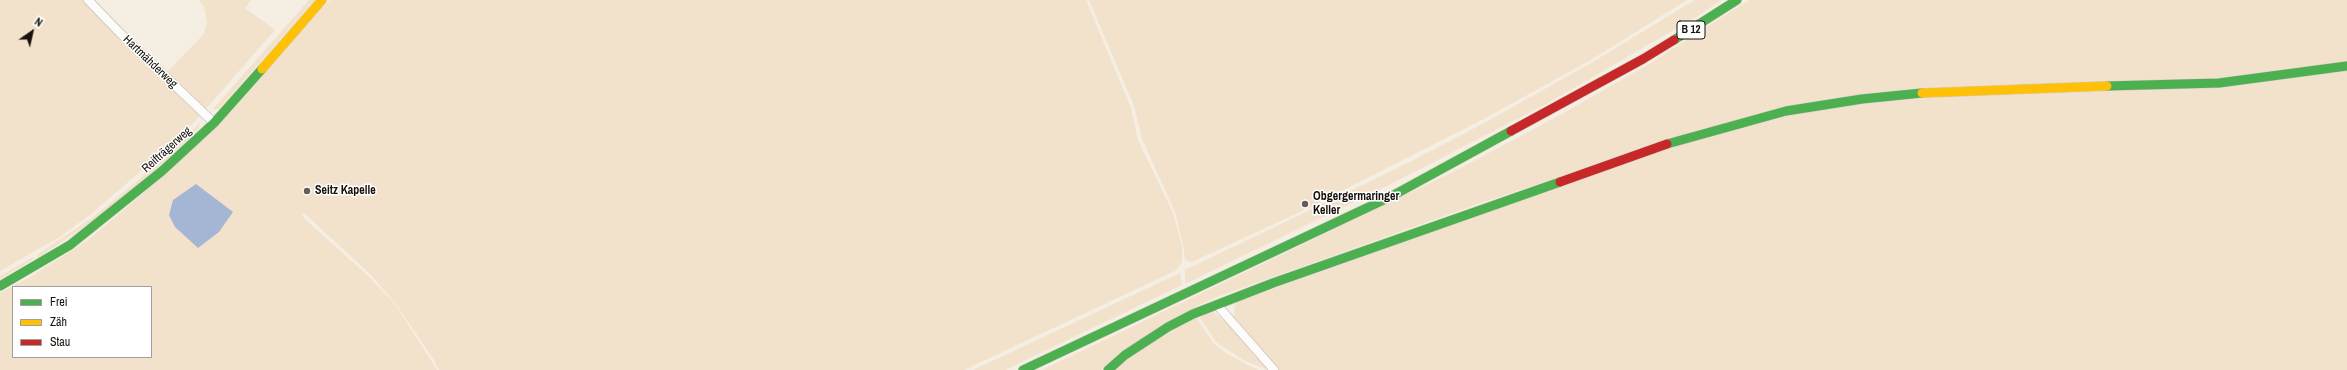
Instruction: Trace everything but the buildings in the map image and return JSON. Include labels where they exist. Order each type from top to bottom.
[{"type":"main road","name":"Reifträgerweg","points":[[0,286],[40,264],[99,223],[162,171],[214,123],[322,0]]},
{"type":"main road","name":"B 12","points":[[1023,370],[1392,196],[1643,59],[1737,0]]},
{"type":"main road","points":[[1108,370],[1125,355],[1168,328],[1217,305],[1273,283],[1661,146],[1786,111],[1862,99],[1908,94],[2031,88],[2219,83],[2347,66]]},
{"type":"street","name":"Hartmähderweg","points":[[88,0],[124,37],[214,123]]},
{"type":"street","points":[[1217,305],[1274,370]]},
{"type":"shaded area","points":[[0,0],[85,0],[201,115],[169,147],[91,214],[61,236],[0,271]]},
{"type":"shaded area","points":[[199,0],[251,0],[245,8],[275,30],[204,111],[166,73],[204,34],[207,22],[204,7]]},
{"type":"shaded area","points":[[309,0],[315,0],[219,109],[213,109]]},
{"type":"shaded area","points":[[330,0],[1086,0],[1131,108],[1138,140],[1173,213],[1182,246],[1182,261],[1177,270],[964,370],[439,370],[434,360],[396,304],[370,274],[304,213],[301,214],[306,220],[368,276],[395,304],[437,370],[0,370],[0,293],[12,287],[12,358],[152,358],[152,286],[13,286],[32,276],[87,241],[165,175]]},
{"type":"shaded area","points":[[1089,0],[1687,0],[1589,61],[1489,116],[1300,212],[1192,262],[1185,260],[1175,212],[1142,139],[1134,106]]},
{"type":"shaded area","points":[[1695,0],[1721,0],[1698,16],[1548,103],[1387,186],[1185,284],[1185,270],[1410,162],[1490,120],[1591,63]]},
{"type":"shaded area","points":[[1749,0],[2347,0],[2347,62],[2217,78],[1907,89],[1660,143],[1472,206],[1214,298],[1193,308],[1122,351],[1101,370],[1042,370],[1453,172],[1560,115],[1649,64]]},
{"type":"shaded area","points":[[2347,70],[2347,370],[1277,370],[1233,318],[1236,302],[1663,150],[1786,116],[1866,102]]},
{"type":"shaded area","points":[[200,123],[198,129],[175,152],[136,186],[94,220],[38,258],[37,255],[93,217],[135,183]]},
{"type":"shaded area","points":[[33,257],[34,259],[0,279],[0,276]]},
{"type":"shaded area","points":[[1180,273],[1182,285],[1005,370],[973,370]]},
{"type":"shaded area","points":[[1212,311],[1234,329],[1269,370],[1245,361],[1216,342],[1199,316]]},
{"type":"shaded area","points":[[1196,317],[1214,344],[1227,354],[1258,370],[1114,370],[1127,358]]},
{"type":"water","points":[[196,184],[233,212],[219,232],[198,248],[175,227],[169,215],[173,200]]},
{"type":"traffic: fast","points":[[1674,40],[1737,0]]},
{"type":"traffic: fast","points":[[2107,86],[2219,83],[2347,66]]},
{"type":"traffic: fast","points":[[0,286],[70,245],[162,171],[214,123],[262,69]]},
{"type":"traffic: fast","points":[[1667,144],[1786,111],[1862,99],[1922,93]]},
{"type":"traffic: fast","points":[[1023,370],[1392,196],[1511,131]]},
{"type":"traffic: fast","points":[[1108,370],[1125,355],[1168,327],[1193,314],[1273,283],[1560,182]]},
{"type":"traffic: slow","points":[[262,69],[322,0]]},
{"type":"traffic: slow","points":[[1922,93],[2107,86]]},
{"type":"traffic: jam","points":[[1511,131],[1643,59],[1674,40]]},
{"type":"traffic: jam","points":[[1560,182],[1667,144]]},
{"type":"place","name":"Seitz Kapelle","points":[[307,191]]},
{"type":"place","name":"Obgergermaringer Keller","points":[[1305,204]]}]
